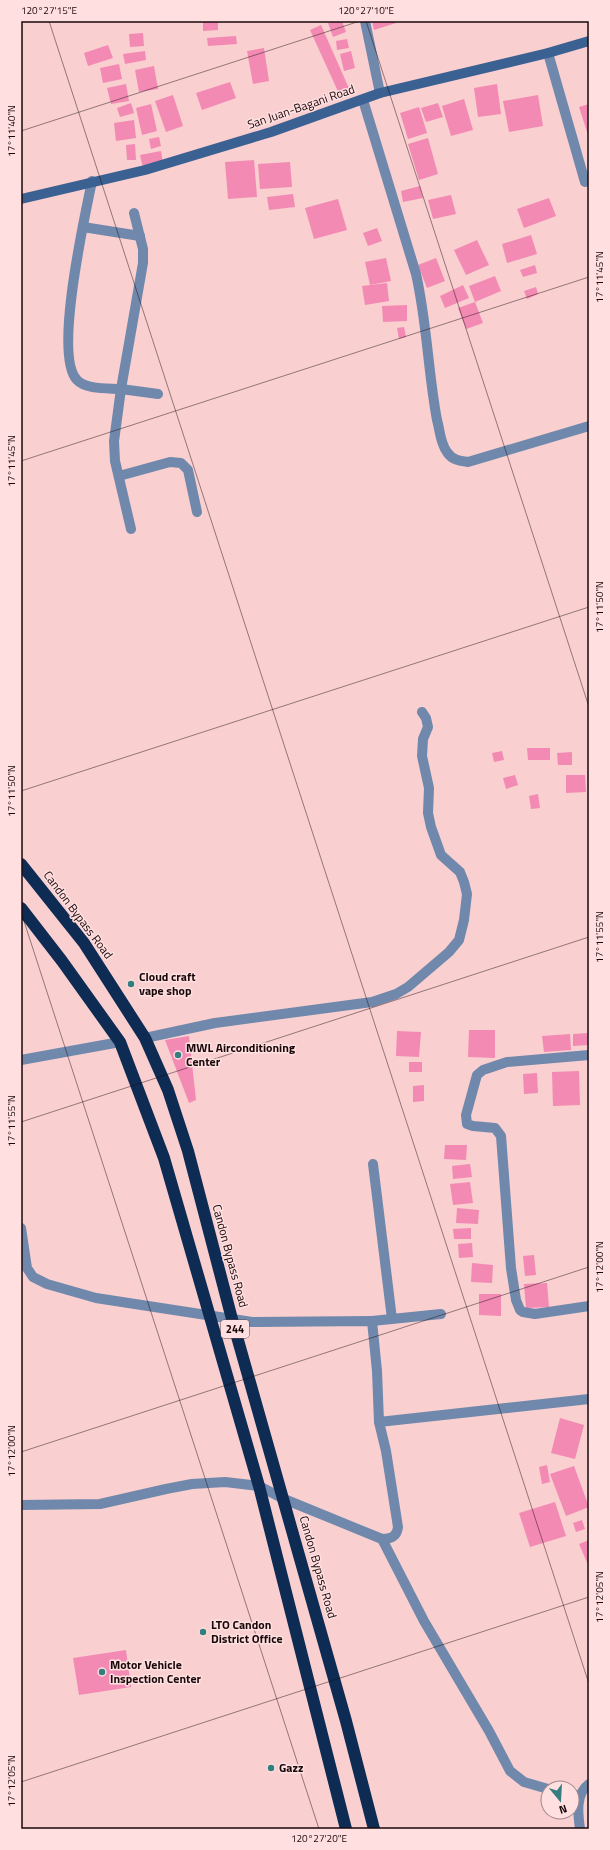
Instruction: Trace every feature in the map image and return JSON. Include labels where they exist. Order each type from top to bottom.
[{"type":"highway","name":"Candon Bypass Road","points":[[21,864],[84,943],[145,1038],[168,1090],[188,1151],[232,1319],[346,1721],[374,1829]]},
{"type":"highway","name":"244","points":[[21,908],[62,961],[120,1042],[164,1158],[208,1315],[259,1486],[346,1829]]},
{"type":"street","points":[[365,21],[380,93]]},
{"type":"street","name":"San Juan-Bagani Road","points":[[21,198],[145,170],[256,136],[380,93],[548,53],[589,41]]},
{"type":"street","points":[[548,53],[585,182]]},
{"type":"street","points":[[362,100],[416,274],[422,302],[434,401],[442,444],[447,453],[458,461],[468,462],[589,426]]},
{"type":"street","points":[[92,181],[83,227],[67,334],[71,370],[77,380],[85,385],[158,394]]},
{"type":"street","points":[[131,529],[115,461],[114,441],[121,389],[143,263],[140,236],[134,213]]},
{"type":"street","points":[[83,227],[140,236]]},
{"type":"street","points":[[119,476],[170,462],[181,463],[188,470],[197,512]]},
{"type":"street","points":[[145,1038],[215,1023],[372,1002],[396,994],[408,987],[449,952],[459,940],[464,920],[467,894],[460,872],[441,855],[431,827],[428,813],[429,788],[422,756],[423,739],[428,727],[426,718],[422,712]]},
{"type":"street","points":[[21,1060],[120,1042]]},
{"type":"street","points":[[589,1055],[507,1062],[491,1066],[477,1075],[466,1115],[467,1124],[495,1128],[501,1136],[511,1268],[516,1300],[520,1310],[527,1314],[535,1314],[589,1306]]},
{"type":"street","points":[[372,1164],[392,1319]]},
{"type":"street","points":[[21,1228],[27,1268],[33,1277],[47,1284],[96,1298],[252,1322],[372,1321],[441,1314]]},
{"type":"street","points":[[21,1505],[100,1504],[192,1484],[225,1482],[259,1486],[284,1499],[382,1539],[394,1537],[397,1534],[398,1527],[386,1451],[379,1422],[377,1371],[372,1321]]},
{"type":"street","points":[[379,1422],[589,1399]]},
{"type":"street","points":[[382,1539],[424,1621],[490,1731],[510,1771],[524,1782],[540,1787]]},
{"type":"street","points":[[580,1791],[589,1784]]},
{"type":"building","points":[[203,21],[218,21],[218,30],[203,31]]},
{"type":"building","points":[[342,21],[346,32],[333,37],[328,23]]},
{"type":"building","points":[[372,21],[395,21],[396,23],[374,30]]},
{"type":"building","points":[[321,25],[351,93],[341,98],[310,30]]},
{"type":"building","points":[[143,33],[144,46],[130,47],[129,34]]},
{"type":"building","points":[[236,36],[237,44],[208,46],[207,38]]},
{"type":"building","points":[[347,39],[349,48],[337,50],[336,41]]},
{"type":"building","points":[[108,45],[113,58],[88,66],[84,53]]},
{"type":"building","points":[[264,48],[269,81],[253,84],[247,51]]},
{"type":"building","points":[[145,51],[146,60],[125,64],[123,54]]},
{"type":"building","points":[[351,51],[355,68],[344,71],[340,54]]},
{"type":"building","points":[[119,64],[122,79],[103,83],[100,68]]},
{"type":"building","points":[[154,66],[158,89],[139,92],[135,70]]},
{"type":"building","points":[[230,82],[236,98],[202,110],[196,93]]},
{"type":"building","points":[[126,84],[129,101],[111,104],[107,88]]},
{"type":"building","points":[[497,84],[501,114],[478,117],[474,88]]},
{"type":"building","points":[[173,95],[183,126],[166,132],[155,101]]},
{"type":"building","points":[[538,95],[543,126],[509,132],[503,101]]},
{"type":"building","points":[[464,99],[473,130],[451,136],[442,106]]},
{"type":"building","points":[[131,103],[134,113],[120,117],[117,108]]},
{"type":"building","points":[[438,103],[443,117],[426,122],[421,108]]},
{"type":"building","points":[[151,104],[157,131],[142,135],[136,108]]},
{"type":"building","points":[[589,104],[589,138],[579,107]]},
{"type":"building","points":[[419,107],[427,133],[408,139],[400,113]]},
{"type":"building","points":[[134,120],[136,138],[116,141],[114,123]]},
{"type":"building","points":[[159,137],[161,146],[151,149],[149,139]]},
{"type":"building","points":[[428,138],[438,174],[419,180],[408,144]]},
{"type":"building","points":[[135,144],[136,160],[127,160],[126,145]]},
{"type":"building","points":[[161,151],[163,163],[143,168],[140,155]]},
{"type":"building","points":[[254,160],[257,197],[228,199],[225,162]]},
{"type":"building","points":[[290,162],[292,187],[260,189],[258,164]]},
{"type":"building","points":[[420,186],[423,198],[403,202],[401,191]]},
{"type":"building","points":[[293,194],[295,207],[269,210],[267,197]]},
{"type":"building","points":[[451,195],[456,214],[433,219],[428,200]]},
{"type":"building","points":[[549,198],[556,216],[524,228],[517,209]]},
{"type":"building","points":[[338,199],[347,230],[314,239],[305,208]]},
{"type":"building","points":[[377,228],[382,241],[368,246],[363,233]]},
{"type":"building","points":[[531,235],[537,254],[507,263],[502,244]]},
{"type":"building","points":[[477,240],[489,265],[466,275],[454,250]]},
{"type":"building","points":[[386,258],[391,281],[370,285],[365,262]]},
{"type":"building","points":[[436,258],[445,281],[427,288],[418,265]]},
{"type":"building","points":[[535,265],[537,273],[523,277],[520,270]]},
{"type":"building","points":[[495,276],[501,291],[475,302],[469,286]]},
{"type":"building","points":[[387,283],[389,301],[365,305],[362,286]]},
{"type":"building","points":[[463,285],[469,298],[445,308],[440,296]]},
{"type":"building","points":[[536,287],[538,294],[527,299],[524,291]]},
{"type":"building","points":[[475,302],[483,323],[466,329],[458,308]]},
{"type":"building","points":[[407,305],[407,321],[383,322],[382,306]]},
{"type":"building","points":[[404,327],[406,337],[399,339],[397,328]]},
{"type":"building","points":[[527,748],[550,748],[550,760],[528,760]]},
{"type":"building","points":[[502,751],[504,760],[494,762],[492,753]]},
{"type":"building","points":[[572,752],[572,765],[558,765],[557,753]]},
{"type":"building","points":[[515,775],[518,785],[506,789],[503,778]]},
{"type":"building","points":[[566,775],[585,775],[586,792],[566,793]]},
{"type":"building","points":[[538,794],[540,808],[531,809],[529,796]]},
{"type":"building","points":[[469,1030],[495,1030],[495,1058],[468,1057]]},
{"type":"building","points":[[397,1031],[421,1032],[419,1057],[396,1056]]},
{"type":"building","points":[[589,1033],[589,1045],[573,1046],[573,1034]]},
{"type":"building","points":[[570,1034],[571,1050],[544,1052],[542,1036]]},
{"type":"building","points":[[189,1036],[196,1100],[189,1103],[165,1040]]},
{"type":"building","points":[[409,1062],[422,1062],[422,1072],[409,1072]]},
{"type":"building","points":[[579,1071],[580,1105],[553,1106],[552,1072]]},
{"type":"building","points":[[537,1073],[538,1093],[524,1094],[523,1074]]},
{"type":"building","points":[[424,1085],[424,1101],[413,1102],[413,1086]]},
{"type":"building","points":[[445,1145],[467,1145],[466,1160],[444,1159]]},
{"type":"building","points":[[470,1164],[472,1177],[453,1179],[452,1166]]},
{"type":"building","points":[[470,1182],[473,1203],[453,1205],[450,1184]]},
{"type":"building","points":[[457,1208],[479,1210],[478,1224],[456,1223]]},
{"type":"building","points":[[471,1228],[471,1239],[454,1239],[453,1229]]},
{"type":"building","points":[[472,1243],[473,1257],[459,1258],[458,1244]]},
{"type":"building","points":[[534,1255],[536,1275],[525,1276],[523,1256]]},
{"type":"building","points":[[472,1263],[493,1265],[492,1283],[471,1282]]},
{"type":"building","points":[[547,1283],[549,1307],[526,1308],[524,1284]]},
{"type":"building","points":[[479,1294],[501,1294],[501,1316],[479,1315]]},
{"type":"building","points":[[560,1418],[584,1425],[575,1459],[551,1453]]},
{"type":"building","points":[[547,1465],[550,1482],[542,1484],[539,1467]]},
{"type":"building","points":[[574,1466],[589,1507],[566,1516],[550,1474]]},
{"type":"building","points":[[555,1502],[566,1536],[530,1547],[519,1513]]},
{"type":"building","points":[[582,1520],[585,1529],[576,1532],[573,1523]]},
{"type":"building","points":[[589,1540],[589,1567],[579,1544]]},
{"type":"building","name":"Motor Vehicle Inspection Center","points":[[126,1650],[131,1687],[79,1695],[73,1658]]},
{"type":"place","name":"Cloud craft vape shop","points":[[131,984]]},
{"type":"place","name":"MWL Airconditioning Center","points":[[178,1055]]},
{"type":"place","name":"LTO Candon District Office","points":[[203,1632]]},
{"type":"place","name":"Motor Vehicle Inspection Center","points":[[102,1672]]},
{"type":"place","name":"Gazz","points":[[271,1768]]}]
